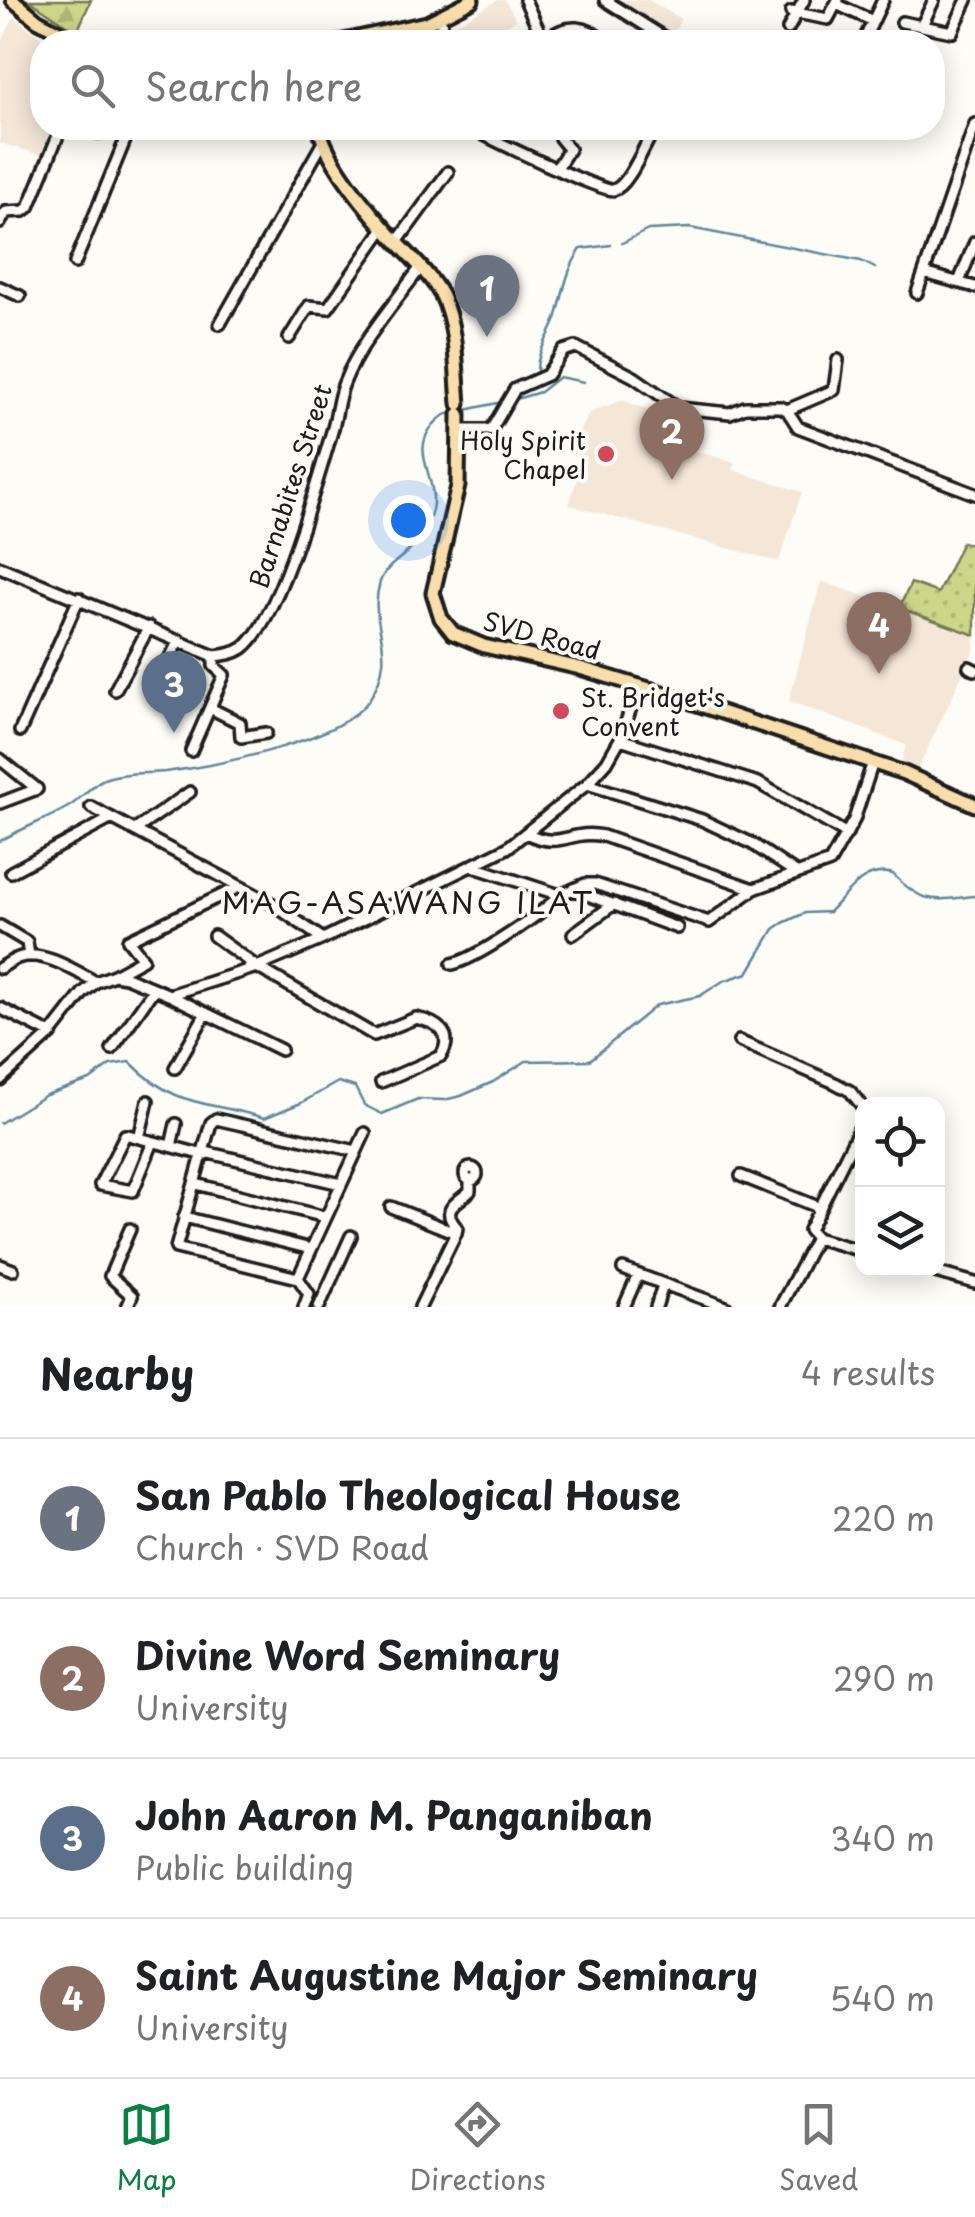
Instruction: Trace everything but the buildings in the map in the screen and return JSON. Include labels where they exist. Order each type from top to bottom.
[{"type":"main road","points":[[13,0],[56,30]]},
{"type":"main road","points":[[403,30],[440,18],[472,0]]},
{"type":"main road","name":"SVD Road","points":[[323,142],[341,172],[444,301],[455,350],[460,430],[458,486],[433,593],[441,618],[453,633],[484,646],[639,686],[873,762],[975,805]]},
{"type":"street","points":[[525,0],[538,30]]},
{"type":"street","points":[[604,0],[651,30]]},
{"type":"street","points":[[788,30],[804,0]]},
{"type":"street","points":[[869,30],[883,0]]},
{"type":"street","points":[[922,25],[934,0]]},
{"type":"street","points":[[945,30],[952,32],[966,0]]},
{"type":"street","points":[[794,13],[828,19],[837,2],[873,21]]},
{"type":"street","points":[[440,18],[444,30]]},
{"type":"street","points":[[902,22],[943,30]]},
{"type":"street","points":[[560,30],[574,26],[588,30]]},
{"type":"street","points":[[917,294],[975,124]]},
{"type":"street","points":[[0,223],[6,212],[24,211],[29,206],[56,140]]},
{"type":"street","points":[[75,263],[125,140]]},
{"type":"street","points":[[490,140],[602,190],[623,191],[647,140]]},
{"type":"street","points":[[557,168],[569,149],[562,140]]},
{"type":"street","points":[[220,324],[323,142]]},
{"type":"street","points":[[397,242],[448,172]]},
{"type":"street","points":[[289,338],[308,306],[328,308],[384,228]]},
{"type":"street","points":[[958,282],[975,242]]},
{"type":"street","name":"Barnabites Street","points":[[214,656],[244,647],[266,618],[317,477],[343,385],[354,363],[421,268]]},
{"type":"street","points":[[924,274],[975,287]]},
{"type":"street","points":[[0,287],[20,296]]},
{"type":"street","points":[[460,430],[491,430],[515,389],[548,375],[568,347],[576,347],[634,377],[678,408],[730,413],[760,406],[787,410],[834,390],[838,360]]},
{"type":"street","points":[[787,410],[798,427],[975,494]]},
{"type":"street","points":[[0,567],[214,656],[214,666],[224,675],[191,751]]},
{"type":"street","points":[[20,731],[79,598]]},
{"type":"street","points":[[115,690],[149,626]]},
{"type":"street","points":[[154,690],[179,640]]},
{"type":"street","points":[[169,995],[257,967],[323,939],[474,867],[526,833],[587,784],[606,762],[620,739],[639,686]]},
{"type":"street","points":[[210,708],[240,723],[241,737],[266,733]]},
{"type":"street","points":[[620,739],[758,784],[847,834]]},
{"type":"street","points":[[0,759],[37,789],[0,803]]},
{"type":"street","points":[[452,964],[467,959],[525,922],[560,895],[585,884],[709,922],[754,889],[830,862],[847,834],[873,762]]},
{"type":"street","points":[[587,784],[702,820],[750,842],[796,873]]},
{"type":"street","points":[[135,830],[190,792]]},
{"type":"street","points":[[91,807],[271,902],[323,939]]},
{"type":"street","points":[[11,872],[112,818]]},
{"type":"street","points":[[526,833],[551,842],[581,833],[603,836],[754,889]]},
{"type":"street","points":[[474,867],[560,895]]},
{"type":"street","points":[[0,1080],[51,1034],[96,982],[143,958],[128,940],[239,887]]},
{"type":"street","points":[[574,890],[677,928]]},
{"type":"street","points":[[572,934],[614,904]]},
{"type":"street","points":[[0,926],[27,942],[28,956]]},
{"type":"street","points":[[214,936],[257,967],[374,1035],[416,1018],[439,1026],[446,1034],[441,1056],[381,1082]]},
{"type":"street","points":[[0,968],[18,957],[28,956],[64,966],[96,982]]},
{"type":"street","points":[[114,975],[126,976],[169,995],[281,1050]]},
{"type":"street","points":[[112,1050],[154,989]]},
{"type":"street","points":[[0,1008],[51,1034]]},
{"type":"street","points":[[175,1068],[206,1014]]},
{"type":"street","points":[[739,1041],[835,1083],[855,1097]]},
{"type":"street","points":[[139,1138],[148,1101]]},
{"type":"street","points":[[304,1307],[309,1294],[298,1278],[179,1251],[175,1244],[196,1184],[210,1123],[216,1119],[356,1151]]},
{"type":"street","points":[[171,1146],[176,1124]]},
{"type":"street","points":[[298,1278],[365,1133]]},
{"type":"street","points":[[153,1142],[133,1191],[99,1184],[122,1139],[128,1135],[340,1184]]},
{"type":"street","points":[[855,1136],[808,1230],[816,1238],[855,1249]]},
{"type":"street","points":[[741,1176],[818,1207]]},
{"type":"street","points":[[420,1307],[456,1234],[449,1210],[470,1191],[470,1180]]},
{"type":"street","points":[[196,1184],[325,1217]]},
{"type":"street","points":[[391,1207],[456,1234]]},
{"type":"street","points":[[184,1216],[310,1249]]},
{"type":"street","points":[[127,1307],[132,1296],[110,1276],[130,1229]]},
{"type":"street","points":[[319,1307],[351,1236]]},
{"type":"street","points":[[780,1307],[816,1238]]},
{"type":"street","points":[[0,1265],[14,1270]]},
{"type":"street","points":[[623,1269],[726,1307]]},
{"type":"street","points":[[624,1307],[638,1275]]},
{"type":"street","points":[[945,1275],[975,1283]]},
{"type":"street","points":[[656,1307],[663,1285]]},
{"type":"shaded area","points":[[498,0],[505,0],[516,20],[507,25],[510,30],[446,30]]},
{"type":"shaded area","points":[[605,0],[648,0],[681,19],[675,30],[654,30]]},
{"type":"shaded area","points":[[14,17],[32,30],[30,140],[51,140],[44,156],[0,143],[0,45]]},
{"type":"shaded area","points":[[622,400],[654,412],[649,436],[735,463],[733,470],[802,492],[779,562],[569,505],[582,462],[572,450],[576,437],[589,413]]},
{"type":"shaded area","points":[[821,581],[975,635],[975,648],[916,773],[900,767],[906,745],[789,701]]},
{"type":"green space","points":[[29,0],[91,0],[78,30]]},
{"type":"green space","points":[[962,542],[975,546],[975,635],[899,608],[911,583],[938,593]]},
{"type":"waterway","points":[[622,243],[648,230],[690,228],[861,261],[875,268]]},
{"type":"waterway","points":[[537,373],[568,274],[581,249],[611,245]]},
{"type":"waterway","points":[[513,400],[540,392],[559,377],[584,382]]},
{"type":"waterway","points":[[461,411],[502,402]]},
{"type":"waterway","points":[[0,841],[68,807],[104,779],[187,769],[244,757],[306,739],[354,715],[369,700],[383,666],[377,612],[380,582],[388,569],[421,538],[432,510],[432,487],[424,455],[427,434],[441,418],[453,413]]},
{"type":"waterway","points":[[0,1123],[46,1095],[90,1080],[110,1065],[130,1062],[178,1096],[264,1118],[338,1082],[355,1087],[364,1105],[382,1114],[418,1099],[444,1100],[493,1082],[526,1061],[590,1060],[657,1005],[700,996],[723,981],[748,973],[774,929],[805,913],[829,912],[857,883],[873,874],[893,874],[913,892],[930,898],[975,896]]},
{"type":"place","name":"San Pablo Theological House","points":[[487,337]]},
{"type":"place","name":"Holy Spirit Chapel","points":[[606,454]]},
{"type":"place","name":"Divine Word Seminary","points":[[672,480]]},
{"type":"place","name":"Saint Augustine Major Seminary","points":[[879,674]]},
{"type":"place","name":"St. Bridget's Convent","points":[[561,711]]},
{"type":"place","name":"John Aaron M. Panganiban","points":[[174,733]]},
{"type":"district","name":"MAG-ASAWANG ILAT","points":[[408,901]]}]
